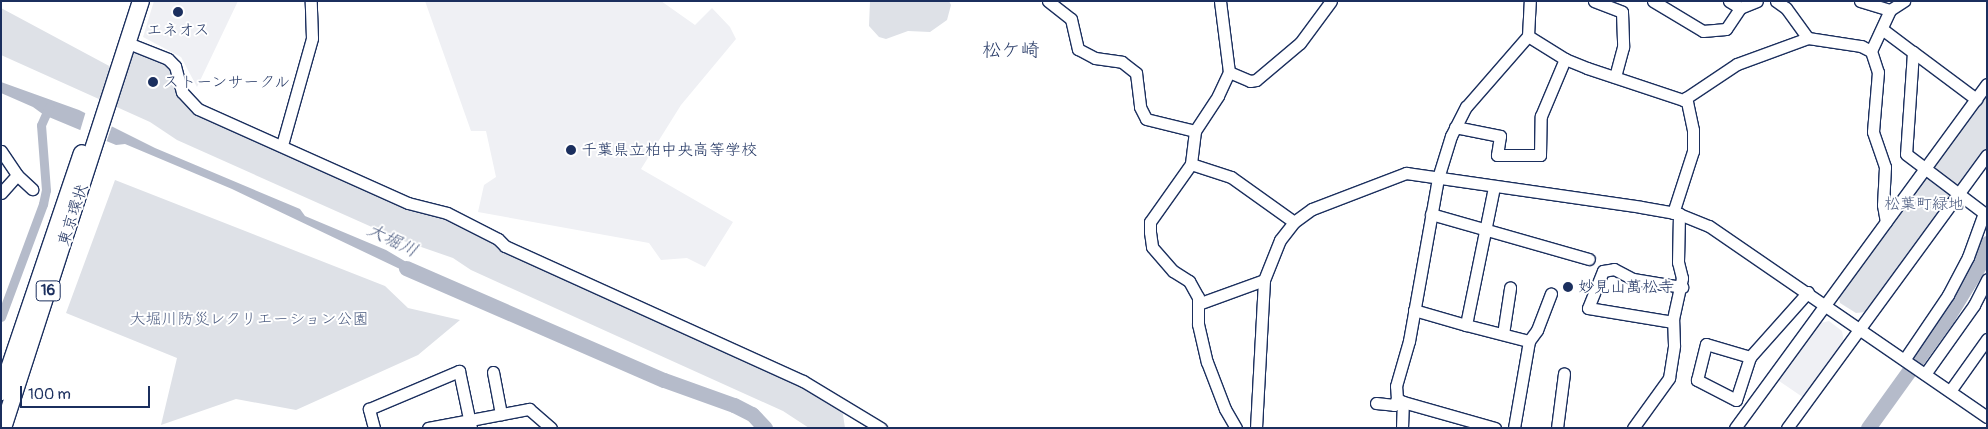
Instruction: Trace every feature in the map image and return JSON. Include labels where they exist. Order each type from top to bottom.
[{"type":"highway","name":"東京環状","points":[[3,428],[104,100],[131,1]]},
{"type":"highway","name":"東京環状","points":[[104,100],[128,43],[141,1]]},
{"type":"highway","name":"東京環状","points":[[1,392],[88,152]]},
{"type":"street","points":[[282,145],[312,38],[311,1]]},
{"type":"street","points":[[1048,1],[1071,19],[1078,49],[1095,58],[1122,62],[1136,73],[1140,107],[1146,119],[1195,131]]},
{"type":"street","points":[[1220,1],[1229,72],[1218,96],[1195,131],[1191,164],[1150,222],[1150,232],[1152,247],[1173,271],[1189,281],[1198,304],[1198,324],[1206,362],[1225,409],[1236,428]]},
{"type":"street","points":[[1229,72],[1250,81],[1256,80],[1300,43],[1331,1]]},
{"type":"street","points":[[1402,428],[1398,371],[1409,341],[1438,178],[1455,127],[1466,107],[1528,36],[1530,1]]},
{"type":"street","points":[[1594,1],[1622,12],[1623,47],[1616,77]]},
{"type":"street","points":[[1653,1],[1703,31],[1726,29],[1740,8],[1756,1]]},
{"type":"street","points":[[1729,1],[1740,8]]},
{"type":"street","points":[[1776,1],[1786,8],[1808,38]]},
{"type":"street","points":[[1860,1],[1890,10]]},
{"type":"street","points":[[1886,222],[1883,205],[1885,167],[1873,132],[1878,72],[1871,51],[1890,10],[1904,1]]},
{"type":"street","points":[[1882,29],[1976,99]]},
{"type":"street","points":[[1528,36],[1565,59],[1683,100],[1737,64],[1808,38],[1860,46],[1871,51]]},
{"type":"street","points":[[128,43],[168,59],[175,66],[182,92],[198,109],[408,203],[447,213],[498,239],[505,246],[803,380],[881,428]]},
{"type":"street","points":[[1906,361],[1948,295],[1968,257],[1984,213],[1906,154],[1913,52]]},
{"type":"street","points":[[1455,127],[1500,136],[1497,155],[1540,155],[1541,116],[1565,59]]},
{"type":"street","points":[[1735,428],[1987,84]]},
{"type":"street","points":[[1633,428],[1668,378],[1674,345],[1673,322],[1682,288],[1678,262],[1676,214],[1692,151],[1692,130],[1686,98]]},
{"type":"street","points":[[1,151],[17,175],[32,189]]},
{"type":"street","points":[[1787,428],[1987,155]]},
{"type":"street","points":[[1191,164],[1231,177],[1294,222]]},
{"type":"street","points":[[1256,428],[1264,280],[1280,240],[1294,222],[1312,209],[1387,178],[1406,173],[1494,188],[1676,214],[1722,233],[1987,417]]},
{"type":"street","points":[[1,193],[17,175]]},
{"type":"street","points":[[1466,325],[1494,188]]},
{"type":"street","points":[[1431,214],[1589,259]]},
{"type":"street","points":[[1673,322],[1588,308],[1603,271],[1614,269],[1633,279],[1682,288]]},
{"type":"street","points":[[1923,373],[1974,305],[1987,279]]},
{"type":"street","points":[[1198,304],[1264,280]]},
{"type":"street","points":[[1503,334],[1510,288]]},
{"type":"street","points":[[1750,357],[1706,344],[1697,380],[1736,400],[1750,357],[1808,292]]},
{"type":"street","points":[[1514,428],[1529,341],[1537,330],[1551,294]]},
{"type":"street","points":[[1414,310],[1529,341]]},
{"type":"street","points":[[1950,391],[1987,339]]},
{"type":"street","points":[[374,428],[369,409],[459,371],[470,424]]},
{"type":"street","points":[[493,372],[501,414]]},
{"type":"street","points":[[1557,428],[1564,373]]},
{"type":"street","points":[[1376,403],[1394,405],[1400,401]]},
{"type":"street","points":[[1400,401],[1475,425],[1494,428]]},
{"type":"street","points":[[428,428],[470,424],[501,414],[529,410],[551,428]]},
{"type":"shaded area","points":[[154,1],[238,1],[197,87],[181,57],[143,37]]},
{"type":"shaded area","name":"千葉県立柏中央高等学校","points":[[425,1],[661,1],[695,25],[712,8],[730,27],[736,39],[681,105],[641,169],[733,222],[705,267],[687,258],[661,260],[649,243],[478,212],[484,185],[496,177],[486,131],[471,131]]},
{"type":"shaded area","points":[[1829,321],[1842,331],[1844,343],[1804,398],[1776,379],[1817,324]]},
{"type":"green space","points":[[870,1],[949,1],[951,5],[947,20],[930,32],[908,31],[886,39],[879,37],[869,26]]},
{"type":"green space","points":[[1,8],[126,75],[135,49],[166,62],[174,71],[182,98],[443,215],[801,383],[842,408],[845,428],[809,428],[783,411],[471,270],[453,258],[401,240],[177,140],[150,122],[1,55]]},
{"type":"green space","name":"松葉町緑地","points":[[1987,89],[1987,149],[1960,185],[1956,185],[1932,165]]},
{"type":"green space","name":"松葉町緑地","points":[[1927,175],[1951,192],[1952,196],[1866,312],[1856,313],[1840,303],[1838,292]]},
{"type":"green space","name":"大堀川防災レクリエーション公園","points":[[115,180],[385,286],[408,308],[460,320],[418,355],[296,410],[236,399],[161,425],[177,358],[66,313]]},
{"type":"water","points":[[1,82],[79,110],[155,148],[300,209],[305,216],[386,250],[425,273],[423,280],[232,189],[125,144],[116,145],[44,115],[33,107],[1,93]]},
{"type":"pier","points":[[86,111],[113,123],[106,143],[80,131]]},
{"type":"waterway","points":[[1,317],[43,204],[46,190],[41,125],[49,107]]},
{"type":"waterway","points":[[1868,428],[1947,318],[1980,264],[1987,243]]},
{"type":"waterway","name":"大堀川","points":[[406,268],[664,380],[734,405],[752,414],[765,428]]},
{"type":"place","name":"エネオス","points":[[178,12]]},
{"type":"place","name":"ストーンサークル","points":[[153,82]]},
{"type":"place","name":"千葉県立柏中央高等学校","points":[[571,150]]},
{"type":"place","name":"妙見山萬松寺","points":[[1568,287]]},
{"type":"district","name":"松ケ崎","points":[[1011,51]]}]
